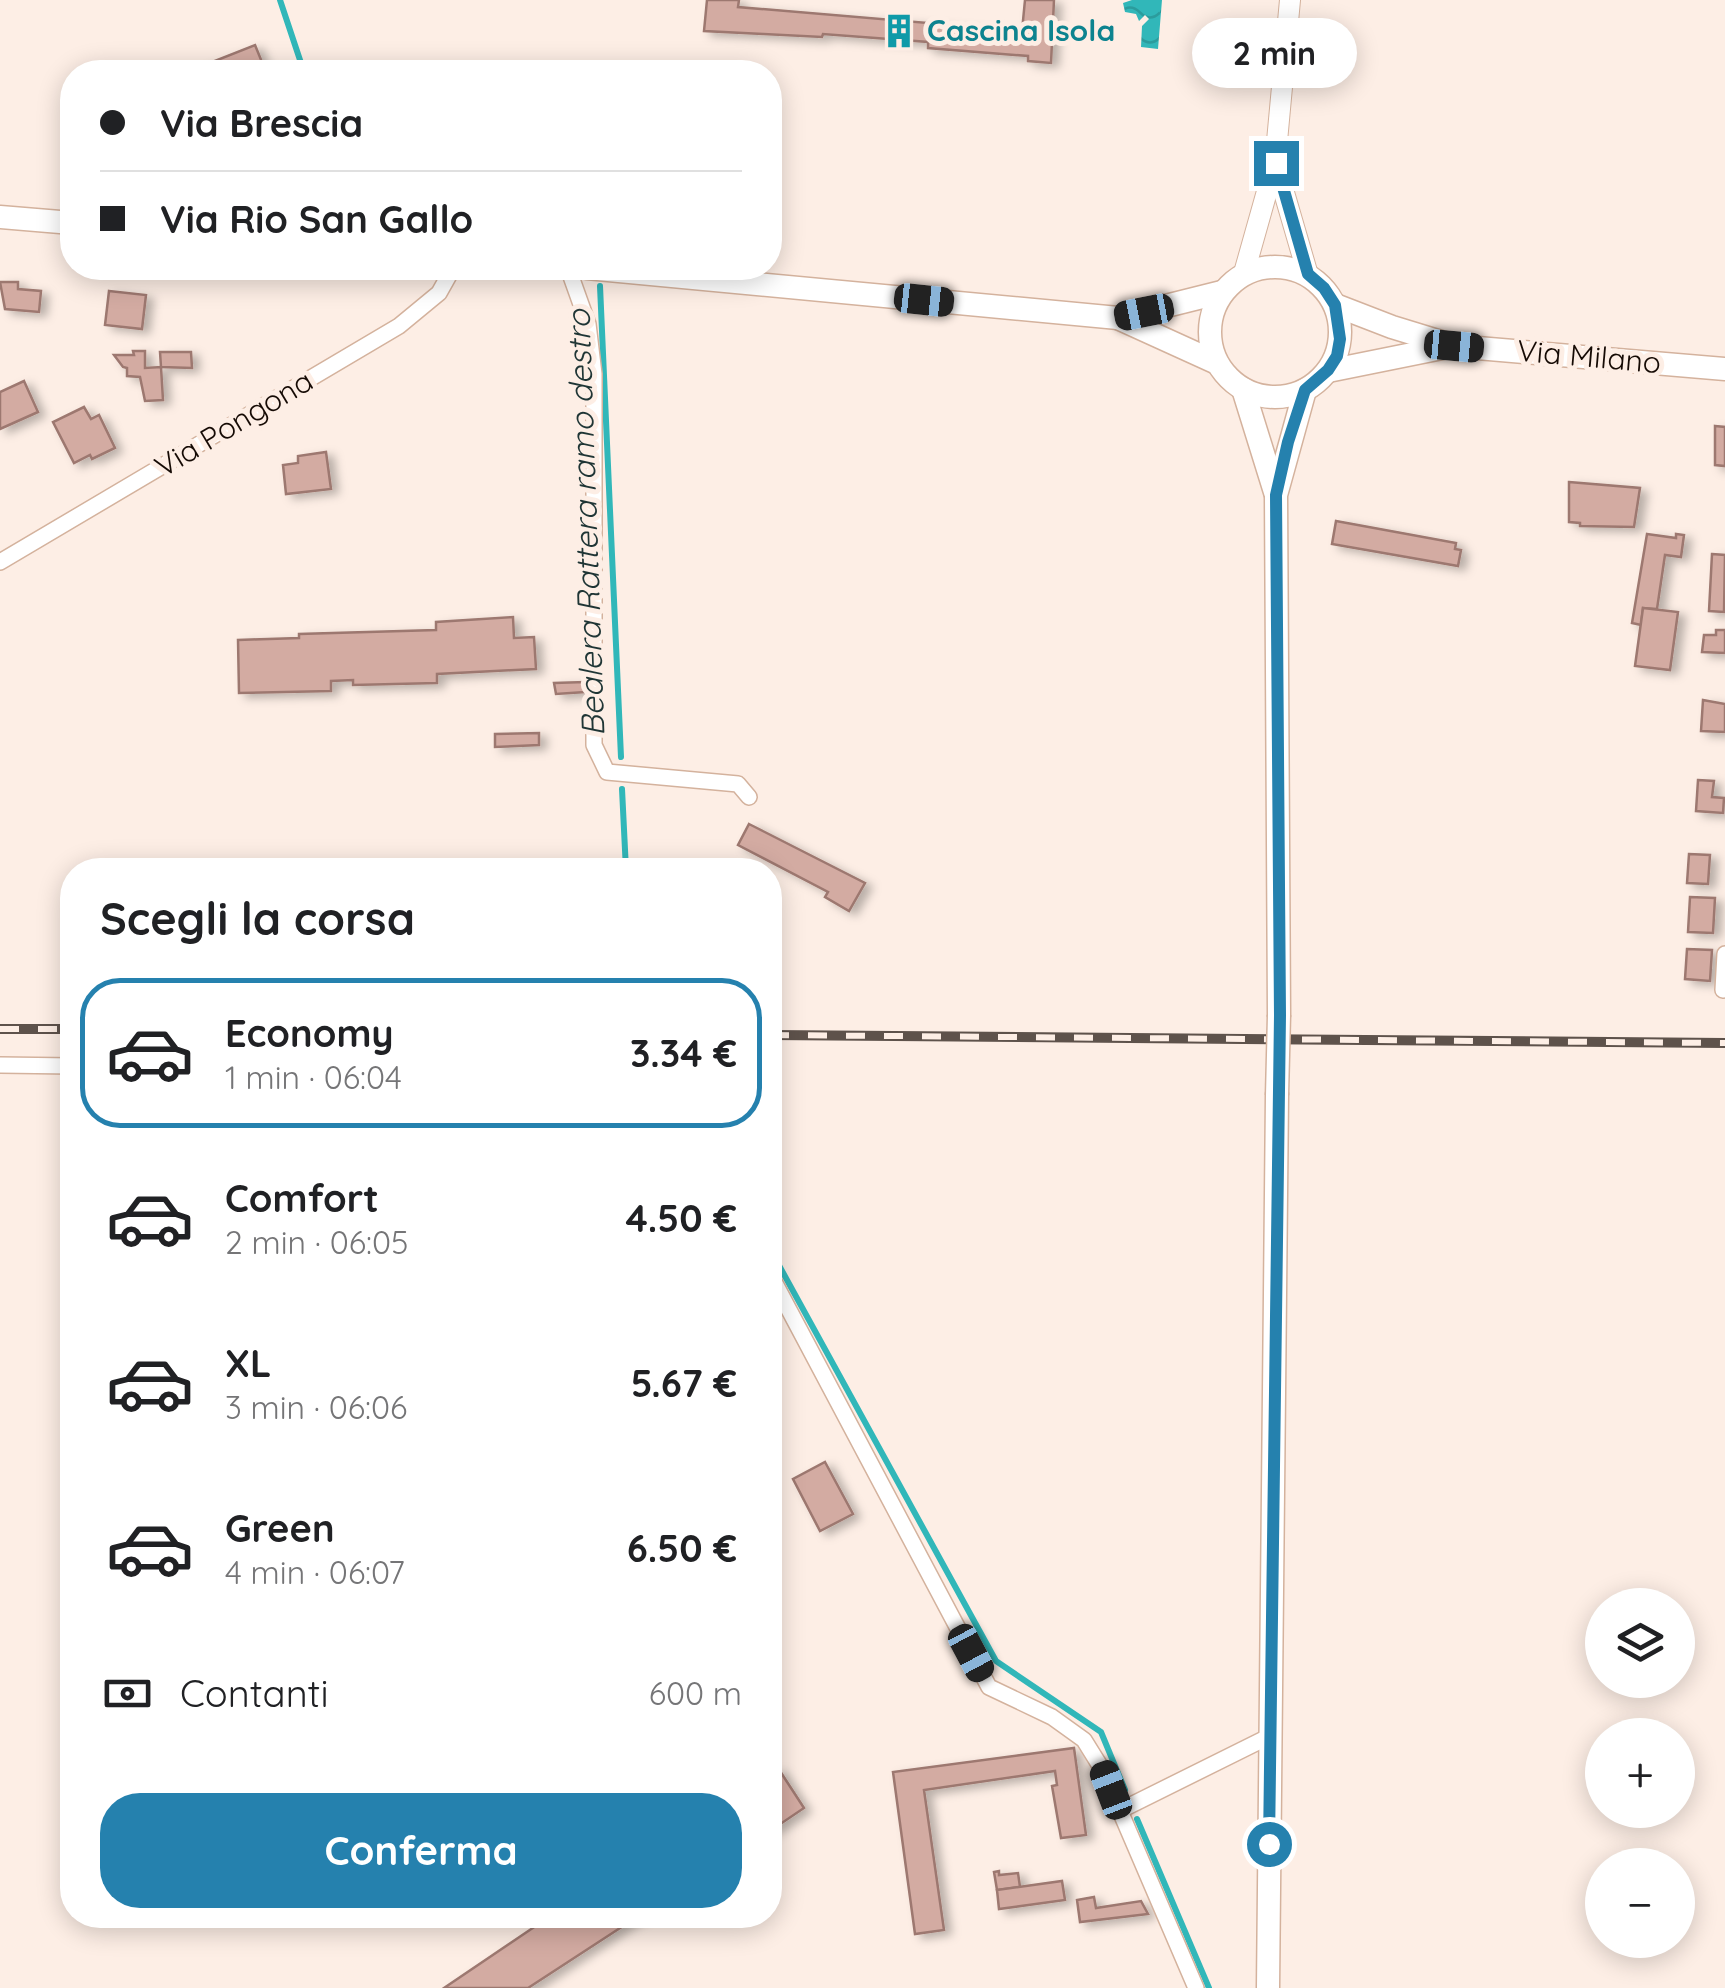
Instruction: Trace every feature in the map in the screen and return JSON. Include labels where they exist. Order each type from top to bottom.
[{"type":"main road","points":[[0,216],[60,222]]},
{"type":"main road","points":[[1265,266],[1287,267],[1308,274],[1335,305],[1340,339],[1337,356],[1328,370],[1305,390],[1285,397],[1243,389],[1228,378],[1210,346],[1213,309],[1222,292],[1244,273],[1265,266]]},
{"type":"main road","points":[[714,280],[1118,318],[1217,363]]},
{"type":"main road","points":[[1118,318],[1222,292]]},
{"type":"main road","name":"Via Milano","points":[[1335,305],[1392,328],[1454,346],[1725,368]]},
{"type":"main road","name":"Via Milano","points":[[1328,370],[1454,346]]},
{"type":"main road","points":[[1243,389],[1276,495]]},
{"type":"main road","points":[[1268,1988],[1280,1015],[1276,495],[1305,390]]},
{"type":"street","points":[[1244,273],[1276,163],[1290,0]]},
{"type":"street","points":[[1276,163],[1308,274]]},
{"type":"street","name":"Via Pongona","points":[[0,562],[399,326],[438,293],[445,280]]},
{"type":"street","points":[[572,280],[588,324],[594,374],[594,745],[607,772],[738,784],[749,797]]},
{"type":"street","points":[[1723,990],[1725,954]]},
{"type":"street","points":[[0,1065],[60,1066]]},
{"type":"street","points":[[782,1297],[989,1687],[1052,1717],[1084,1740],[1102,1768],[1196,1988]]},
{"type":"street","points":[[1119,1810],[1270,1736]]},
{"type":"water","points":[[1162,0],[1158,49],[1141,47],[1142,26],[1149,19],[1145,15],[1139,21],[1136,14],[1125,12],[1123,3]]},
{"type":"building","name":"Cascina Isola","points":[[707,0],[739,0],[738,7],[1022,31],[1025,0],[1054,0],[1051,63],[1028,61],[1028,56],[928,48],[928,42],[704,31]]},
{"type":"building","points":[[255,45],[261,60],[217,60]]},
{"type":"building","points":[[0,282],[18,282],[18,289],[41,291],[39,312],[5,309]]},
{"type":"building","points":[[109,291],[146,295],[142,329],[105,325]]},
{"type":"building","points":[[133,351],[145,351],[145,368],[161,367],[163,400],[145,401],[140,377],[127,376],[127,368],[114,355],[134,355]]},
{"type":"building","points":[[160,352],[191,352],[192,368],[161,367]]},
{"type":"building","points":[[24,381],[38,412],[0,429],[0,392]]},
{"type":"building","points":[[84,407],[91,419],[99,415],[115,448],[74,463],[53,422]]},
{"type":"building","points":[[1715,426],[1725,427],[1725,466],[1715,465]]},
{"type":"building","points":[[326,452],[331,489],[286,494],[283,465],[298,463],[298,456]]},
{"type":"building","points":[[1569,482],[1640,488],[1634,527],[1580,526],[1569,522]]},
{"type":"building","points":[[1336,521],[1456,543],[1455,549],[1461,550],[1458,566],[1332,544]]},
{"type":"building","points":[[1647,534],[1676,538],[1676,534],[1684,535],[1681,557],[1665,555],[1657,609],[1643,608],[1641,625],[1632,623]]},
{"type":"building","points":[[1712,554],[1725,555],[1724,612],[1709,611]]},
{"type":"building","points":[[1643,608],[1678,612],[1670,670],[1635,666]]},
{"type":"building","points":[[513,617],[514,638],[534,637],[536,669],[437,674],[437,683],[353,685],[353,680],[331,681],[331,691],[239,693],[238,640],[436,630],[436,622]]},
{"type":"building","points":[[1716,630],[1725,630],[1725,653],[1702,652],[1704,635],[1716,635]]},
{"type":"building","points":[[585,682],[585,692],[556,694],[554,683]]},
{"type":"building","points":[[1703,700],[1725,704],[1725,732],[1701,731]]},
{"type":"building","points":[[539,733],[539,745],[495,747],[495,734]]},
{"type":"building","points":[[1698,780],[1714,781],[1712,797],[1724,798],[1723,813],[1696,811]]},
{"type":"building","points":[[749,824],[865,883],[849,911],[825,897],[828,892],[782,868],[782,858],[763,858],[738,845]]},
{"type":"building","points":[[1689,854],[1710,855],[1708,884],[1687,883]]},
{"type":"building","points":[[1690,897],[1715,898],[1713,933],[1688,932]]},
{"type":"building","points":[[1687,949],[1712,950],[1710,981],[1685,979]]},
{"type":"building","points":[[825,1462],[853,1514],[820,1531],[793,1479]]},
{"type":"building","points":[[1074,1748],[1086,1835],[1061,1838],[1052,1786],[1057,1785],[1055,1771],[924,1790],[944,1930],[915,1934],[893,1772]]},
{"type":"building","points":[[782,1774],[804,1808],[782,1823]]},
{"type":"building","points":[[999,1871],[999,1875],[1018,1873],[1020,1887],[997,1890],[994,1872]]},
{"type":"building","points":[[1062,1881],[1065,1900],[999,1909],[997,1890]]},
{"type":"building","points":[[1094,1897],[1096,1908],[1141,1901],[1148,1914],[1080,1922],[1077,1900]]},
{"type":"building","points":[[533,1928],[620,1928],[528,1988],[444,1988]]},
{"type":"waterway","name":"Bealera Rattera ramo destro","points":[[280,0],[300,60]]},
{"type":"waterway","name":"Bealera Rattera ramo destro","points":[[600,286],[621,757]]},
{"type":"waterway","name":"Bealera Rattera ramo destro","points":[[622,789],[625,858]]},
{"type":"waterway","name":"Bealera Rattera ramo destro","points":[[782,1271],[996,1661],[1101,1732],[1125,1790]]},
{"type":"waterway","name":"Bealera Rattera ramo destro","points":[[1137,1819],[1209,1988]]},
{"type":"railway","points":[[0,1029],[60,1029]]},
{"type":"railway","points":[[782,1035],[1725,1043]]},
{"type":"place","name":"Cascina Isola","points":[[899,31]]},
{"type":"route","points":[[1269,1844],[1280,1015],[1276,495],[1305,390],[1328,370],[1337,356],[1340,339],[1335,305],[1308,274],[1276,163]]}]
